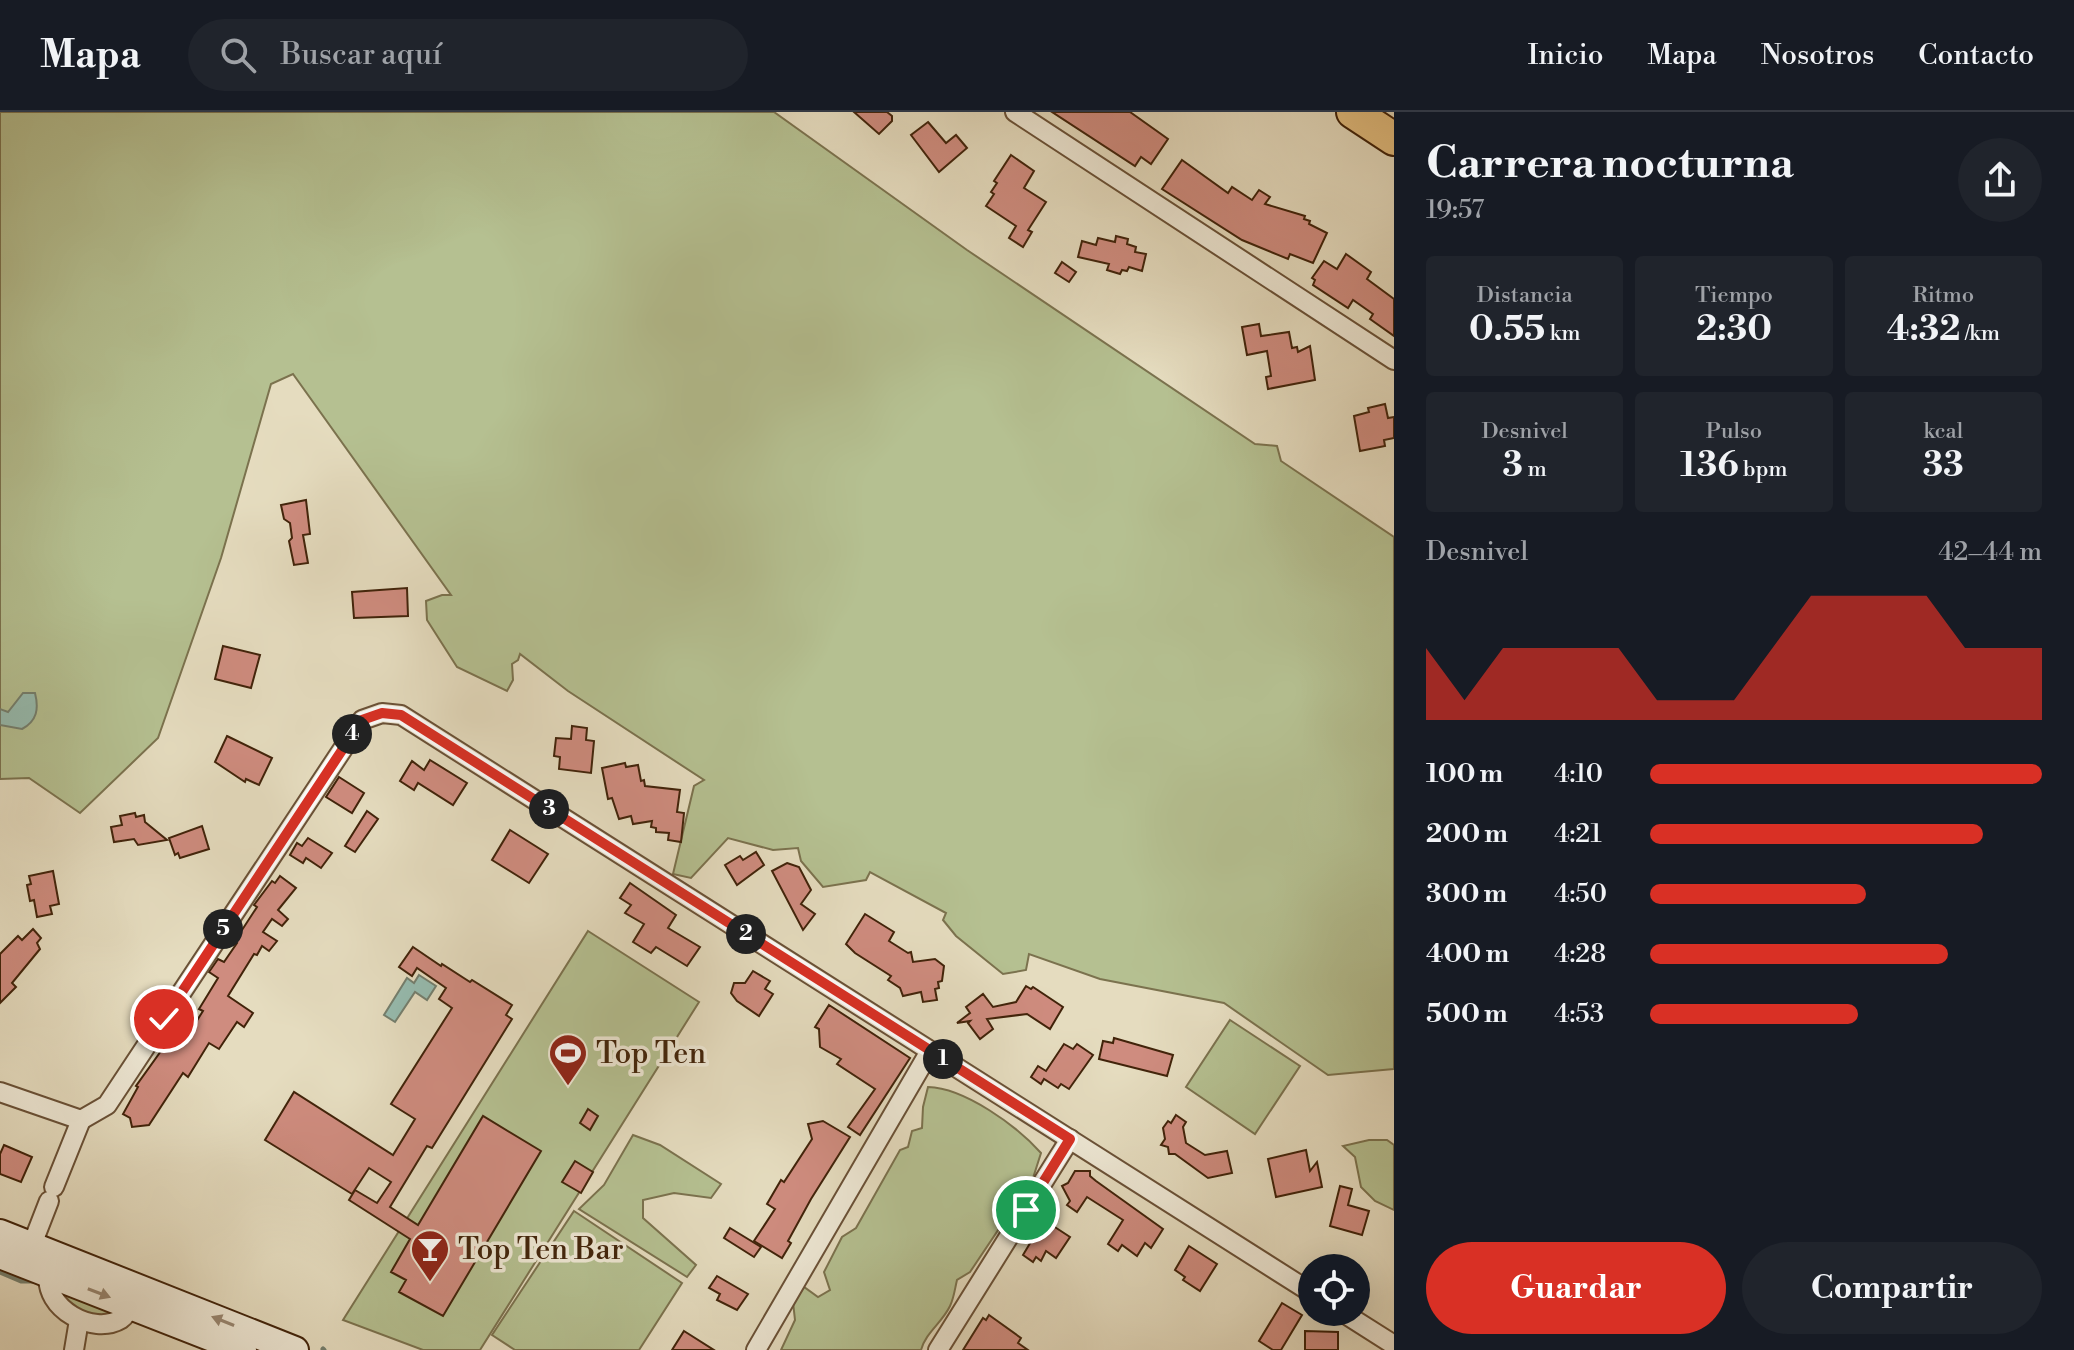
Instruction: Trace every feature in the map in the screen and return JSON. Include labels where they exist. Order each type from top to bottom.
[{"type":"highway","points":[[1353,112],[1394,139]]},
{"type":"main road","points":[[0,1233],[35,1261]]},
{"type":"main road","points":[[0,1255],[35,1261],[295,1350]]},
{"type":"main road","points":[[135,1296],[243,1350]]},
{"type":"street","points":[[1015,112],[1394,360]]},
{"type":"street","points":[[135,1296],[123,1318],[111,1323],[79,1320],[61,1308],[51,1296],[35,1261],[51,1194],[81,1120],[107,1105],[362,720],[382,713],[401,715],[1298,1284]]},
{"type":"street","points":[[756,1350],[930,1051]]},
{"type":"street","points":[[0,1092],[81,1120]]},
{"type":"street","points":[[938,1350],[1070,1139]]},
{"type":"street","points":[[74,1350],[79,1320]]},
{"type":"street","points":[[1364,1326],[1394,1345]]},
{"type":"green space","points":[[0,112],[774,112],[967,250],[1255,444],[1277,446],[1281,461],[1394,537],[1394,1069],[1328,1075],[1224,1003],[1100,979],[1029,954],[1026,970],[1003,974],[956,936],[943,920],[946,913],[870,872],[866,880],[823,887],[801,861],[798,848],[773,850],[728,838],[691,878],[673,874],[694,786],[704,780],[568,691],[520,654],[512,664],[513,680],[507,691],[457,667],[427,620],[426,601],[451,595],[293,374],[271,384],[221,558],[158,738],[80,813],[29,778],[0,779]]},
{"type":"green space","name":"Top Ten","points":[[588,931],[699,1002],[480,1350],[423,1350],[343,1320]]},
{"type":"green space","points":[[1230,1020],[1300,1066],[1255,1134],[1186,1087]]},
{"type":"green space","points":[[928,1087],[974,1101],[1018,1131],[1041,1153],[1033,1178],[970,1272],[957,1280],[950,1306],[921,1350],[781,1350],[795,1320],[793,1302],[804,1287],[818,1297],[830,1290],[824,1272],[842,1237],[856,1228],[900,1150],[908,1147],[912,1131],[922,1128]]},
{"type":"green space","points":[[633,1135],[660,1145],[721,1184],[711,1198],[674,1193],[643,1200],[643,1218],[696,1265],[687,1277],[579,1209],[604,1185]]},
{"type":"green space","points":[[1369,1140],[1387,1140],[1394,1145],[1394,1210],[1375,1201],[1361,1187],[1355,1157],[1343,1146]]},
{"type":"green space","points":[[574,1211],[682,1283],[639,1350],[515,1350],[492,1335]]},
{"type":"green space","points":[[58,1287],[116,1305],[116,1315],[99,1317],[69,1307]]},
{"type":"water","points":[[23,693],[35,693],[37,709],[34,718],[22,729],[0,725],[0,709],[8,712]]},
{"type":"water","points":[[419,975],[436,986],[427,1000],[415,992],[395,1022],[384,1015],[407,978],[414,983]]},
{"type":"building","points":[[854,112],[887,112],[892,116],[892,121],[879,134]]},
{"type":"building","points":[[1052,112],[1130,112],[1168,139],[1151,164],[1141,157],[1135,166]]},
{"type":"building","points":[[928,122],[946,143],[956,135],[967,148],[939,172],[911,135]]},
{"type":"building","points":[[1011,155],[1034,171],[1024,188],[1046,202],[1028,230],[1032,232],[1023,247],[1009,238],[1016,226],[986,206],[994,194],[991,192],[997,183],[994,181]]},
{"type":"building","points":[[1182,160],[1228,193],[1232,187],[1252,200],[1259,190],[1270,197],[1265,204],[1305,216],[1309,224],[1327,233],[1313,263],[1290,254],[1288,259],[1242,240],[1162,189]]},
{"type":"building","points":[[1116,236],[1128,239],[1127,244],[1136,247],[1135,252],[1146,254],[1142,271],[1129,267],[1120,274],[1107,270],[1109,264],[1078,257],[1082,241],[1096,245],[1098,238],[1115,242]]},
{"type":"building","points":[[1346,254],[1371,272],[1367,279],[1394,299],[1394,336],[1370,319],[1373,314],[1353,300],[1348,308],[1313,285],[1315,280],[1312,278],[1324,261],[1337,269]]},
{"type":"building","points":[[1062,262],[1076,272],[1069,282],[1055,273]]},
{"type":"building","points":[[1259,324],[1261,336],[1289,332],[1292,348],[1297,347],[1298,352],[1310,346],[1315,380],[1268,389],[1266,377],[1271,376],[1267,351],[1247,355],[1242,327]]},
{"type":"building","points":[[1385,404],[1388,418],[1394,417],[1394,438],[1384,440],[1385,446],[1360,451],[1354,416],[1369,412],[1368,408]]},
{"type":"building","points":[[306,500],[310,534],[303,535],[308,563],[294,565],[289,541],[292,538],[290,523],[284,519],[281,505]]},
{"type":"building","points":[[407,588],[408,616],[354,618],[352,592]]},
{"type":"building","points":[[223,646],[260,655],[251,688],[215,679]]},
{"type":"building","points":[[572,726],[587,728],[586,740],[594,741],[591,773],[559,769],[560,757],[554,756],[556,738],[571,739]]},
{"type":"building","points":[[227,736],[272,758],[259,785],[246,779],[245,782],[215,762]]},
{"type":"building","points":[[430,760],[467,783],[453,805],[418,783],[414,790],[400,781],[412,761],[424,770]]},
{"type":"building","points":[[625,763],[626,767],[638,765],[645,786],[680,790],[677,812],[684,813],[681,842],[668,840],[669,833],[656,832],[656,828],[651,827],[652,821],[633,824],[631,816],[619,819],[612,798],[608,799],[602,768]]},
{"type":"building","points":[[339,777],[364,793],[352,813],[326,797]]},
{"type":"building","points":[[367,811],[378,819],[355,852],[345,846]]},
{"type":"building","points":[[135,813],[136,817],[144,815],[145,822],[167,840],[138,845],[134,839],[114,842],[111,827],[122,825],[120,816]]},
{"type":"building","points":[[202,826],[209,849],[180,858],[178,853],[175,855],[169,838]]},
{"type":"building","points":[[510,830],[548,854],[529,883],[492,860]]},
{"type":"building","points":[[308,838],[332,853],[321,868],[306,858],[303,863],[290,855],[297,843],[302,846]]},
{"type":"building","points":[[756,852],[764,865],[737,885],[725,865],[740,856],[743,860]]},
{"type":"building","points":[[787,863],[799,867],[811,890],[801,904],[815,914],[803,930],[772,871]]},
{"type":"building","points":[[53,871],[59,904],[50,906],[52,914],[37,917],[34,900],[30,901],[29,876]]},
{"type":"building","points":[[280,876],[296,888],[278,910],[288,919],[282,926],[272,919],[263,932],[277,941],[269,951],[262,946],[257,955],[254,954],[228,996],[253,1013],[244,1027],[237,1022],[219,1049],[209,1043],[188,1077],[183,1073],[149,1125],[132,1127],[130,1118],[123,1114],[136,1086],[171,1037],[182,1044],[203,1011],[199,1009],[218,978],[209,972],[218,959],[224,962],[237,943],[231,939],[239,927],[242,930],[257,907],[254,905],[272,881],[275,883]]},
{"type":"building","points":[[630,883],[676,915],[668,928],[700,947],[687,966],[656,947],[651,953],[633,942],[644,924],[625,913],[631,905],[620,898]]},
{"type":"building","points":[[865,914],[894,932],[889,941],[911,952],[913,962],[935,959],[944,966],[942,981],[935,989],[937,1000],[923,1002],[921,992],[903,996],[900,988],[888,980],[891,976],[846,944]]},
{"type":"building","points":[[33,929],[41,938],[37,943],[40,949],[12,983],[16,987],[0,1003],[0,954],[18,936],[22,940]]},
{"type":"building","points":[[413,947],[512,1005],[506,1015],[512,1019],[432,1148],[427,1146],[390,1207],[418,1225],[483,1116],[541,1151],[443,1316],[399,1292],[406,1280],[391,1272],[410,1239],[349,1200],[355,1190],[377,1203],[391,1182],[369,1168],[352,1194],[265,1140],[294,1092],[393,1155],[415,1119],[391,1104],[452,1008],[439,999],[446,988],[417,968],[412,976],[399,967]]},
{"type":"building","points":[[753,971],[770,981],[765,989],[773,994],[759,1016],[731,993],[734,983],[745,983]]},
{"type":"building","points":[[1026,986],[1033,987],[1063,1007],[1050,1029],[1027,1014],[987,1019],[993,1029],[980,1039],[968,1023],[970,1021],[957,1023],[970,1013],[966,1007],[983,994],[993,1007],[1016,1002]]},
{"type":"building","points":[[829,1005],[910,1058],[860,1135],[848,1127],[875,1089],[837,1064],[841,1059],[820,1047],[819,1029],[815,1027]]},
{"type":"building","points":[[1114,1038],[1173,1055],[1167,1076],[1099,1059],[1103,1041],[1113,1043]]},
{"type":"building","points":[[1064,1044],[1073,1049],[1077,1044],[1093,1055],[1069,1089],[1061,1084],[1058,1088],[1044,1079],[1041,1084],[1031,1077],[1038,1066],[1046,1071]]},
{"type":"building","points":[[588,1109],[598,1116],[590,1130],[580,1123]]},
{"type":"building","points":[[1176,1115],[1186,1122],[1183,1127],[1186,1143],[1205,1155],[1227,1151],[1232,1173],[1208,1178],[1175,1154],[1169,1154],[1168,1147],[1161,1145],[1165,1139],[1163,1128]]},
{"type":"building","points":[[823,1121],[850,1137],[811,1199],[782,1258],[754,1241],[775,1209],[767,1204],[812,1139],[808,1124]]},
{"type":"building","points":[[4,1145],[32,1157],[21,1182],[0,1174],[0,1154]]},
{"type":"building","points":[[1306,1150],[1310,1171],[1317,1162],[1322,1187],[1276,1197],[1268,1159]]},
{"type":"building","points":[[575,1161],[593,1172],[581,1193],[562,1182]]},
{"type":"building","points":[[1075,1171],[1090,1171],[1090,1176],[1096,1181],[1163,1229],[1151,1248],[1145,1243],[1137,1256],[1122,1245],[1118,1251],[1108,1244],[1123,1220],[1087,1197],[1077,1212],[1067,1205],[1070,1201],[1062,1186],[1068,1183]]},
{"type":"building","points":[[1340,1186],[1352,1189],[1348,1205],[1369,1211],[1362,1235],[1330,1226]]},
{"type":"building","points":[[1044,1220],[1070,1237],[1056,1258],[1046,1251],[1041,1261],[1036,1257],[1033,1262],[1023,1255]]},
{"type":"building","points":[[730,1228],[761,1247],[754,1257],[724,1238]]},
{"type":"building","points":[[1189,1246],[1217,1264],[1200,1291],[1183,1280],[1185,1277],[1175,1270]]},
{"type":"building","points":[[717,1276],[748,1294],[737,1310],[717,1300],[720,1294],[709,1288]]},
{"type":"building","points":[[1282,1303],[1298,1313],[1298,1322],[1281,1350],[1273,1350],[1259,1341]]},
{"type":"building","points":[[989,1315],[1021,1338],[1018,1343],[1028,1350],[963,1350],[983,1318],[986,1320]]},
{"type":"building","points":[[684,1331],[714,1350],[672,1350]]},
{"type":"building","points":[[1305,1331],[1338,1332],[1338,1350],[1305,1350]]},
{"type":"waterway","points":[[0,1272],[21,1281],[37,1281]]},
{"type":"place","name":"Top Ten","points":[[568,1087]]},
{"type":"place","name":"Top Ten Bar","points":[[430,1283]]},
{"type":"route","points":[[164,1019],[362,720],[382,713],[401,715],[1070,1139],[1026,1210]]}]
